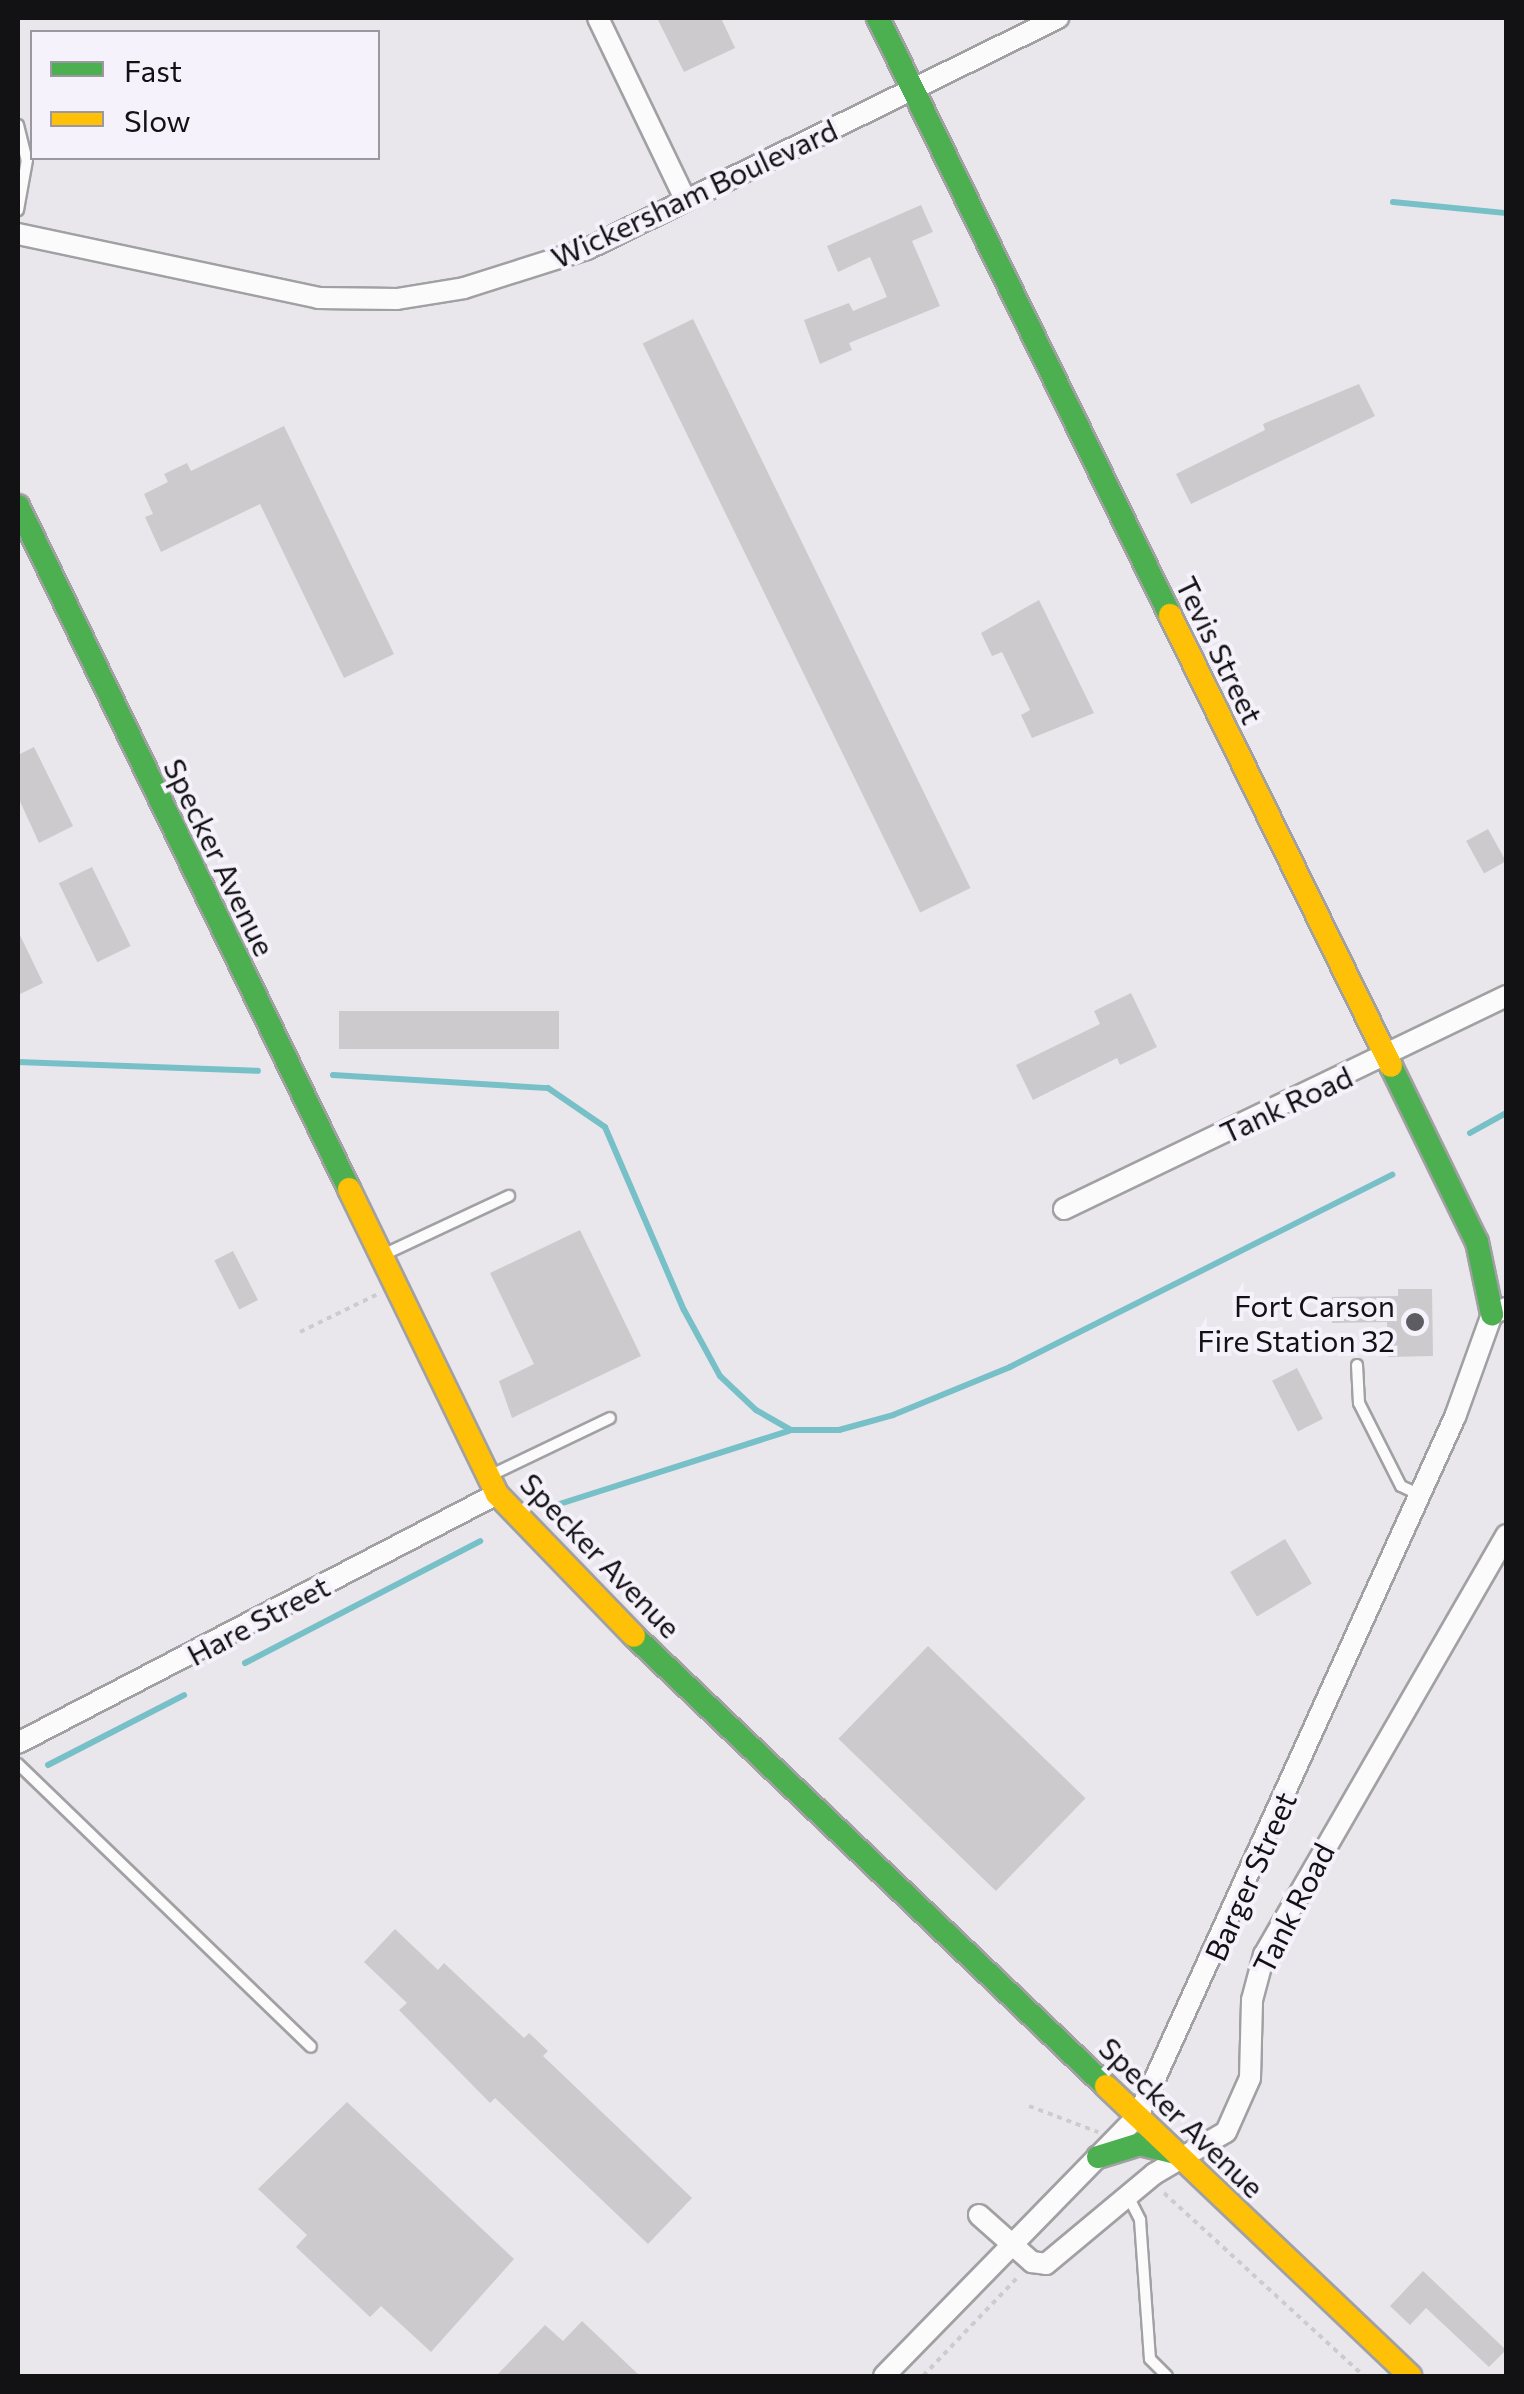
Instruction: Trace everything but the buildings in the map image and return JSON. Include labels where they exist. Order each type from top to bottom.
[{"type":"street","points":[[598,18],[685,199]]},
{"type":"street","name":"Tevis Street","points":[[878,18],[1383,1057],[1477,1242],[1499,1311]]},
{"type":"street","name":"Wickersham Boulevard","points":[[18,234],[282,293],[397,299],[551,263],[1058,18]]},
{"type":"street","name":"Specker Avenue","points":[[18,506],[492,1485],[570,1574],[1410,2376]]},
{"type":"street","name":"Tank Road","points":[[1064,1209],[1506,996]]},
{"type":"street","name":"Barger Street","points":[[884,2376],[1138,2116],[1420,1495],[1499,1311]]},
{"type":"street","name":"Hare Street","points":[[18,1744],[492,1485]]},
{"type":"street","name":"Tank Road","points":[[978,2215],[1012,2246],[1046,2264],[1148,2178],[1180,2157],[1220,2140],[1238,2113],[1250,2078],[1252,2000],[1264,1955],[1506,1535]]},
{"type":"street","points":[[1104,2151],[1140,2144],[1180,2157]]},
{"type":"lane","points":[[18,125],[27,160],[18,210]]},
{"type":"lane","points":[[380,1256],[509,1196]]},
{"type":"lane","points":[[1357,1364],[1359,1402],[1402,1486],[1420,1495]]},
{"type":"lane","points":[[492,1485],[610,1418]]},
{"type":"lane","points":[[18,1764],[311,2047]]},
{"type":"lane","points":[[1128,2195],[1140,2220],[1150,2360],[1160,2374]]},
{"type":"path","points":[[300,1332],[394,1286]]},
{"type":"path","points":[[1029,2106],[1090,2124],[1104,2151]]},
{"type":"path","points":[[1148,2178],[1364,2376]]},
{"type":"path","points":[[924,2376],[1018,2278]]},
{"type":"waterway","points":[[1393,202],[1506,213]]},
{"type":"waterway","points":[[18,1062],[258,1071]]},
{"type":"waterway","points":[[333,1075],[548,1088],[605,1127],[684,1310],[720,1376],[756,1410],[791,1430],[839,1430],[893,1415],[1010,1367],[1392,1175]]},
{"type":"waterway","points":[[1470,1133],[1506,1113]]},
{"type":"waterway","points":[[547,1508],[789,1431]]},
{"type":"waterway","points":[[245,1663],[480,1541]]},
{"type":"waterway","points":[[48,1765],[184,1695]]},
{"type":"traffic: fast","points":[[878,18],[1170,615]]},
{"type":"traffic: fast","points":[[18,506],[349,1189]]},
{"type":"traffic: fast","points":[[1391,1066],[1477,1242],[1492,1314]]},
{"type":"traffic: fast","points":[[634,1636],[1106,2086]]},
{"type":"traffic: fast","points":[[1098,2157],[1140,2144],[1175,2153]]},
{"type":"traffic: slow","points":[[1170,615],[1391,1066]]},
{"type":"traffic: slow","points":[[349,1189],[497,1494],[634,1636]]},
{"type":"traffic: slow","points":[[1106,2086],[1410,2376]]},
{"type":"place","name":"Fort Carson Fire Station 32","points":[[1415,1322]]}]
